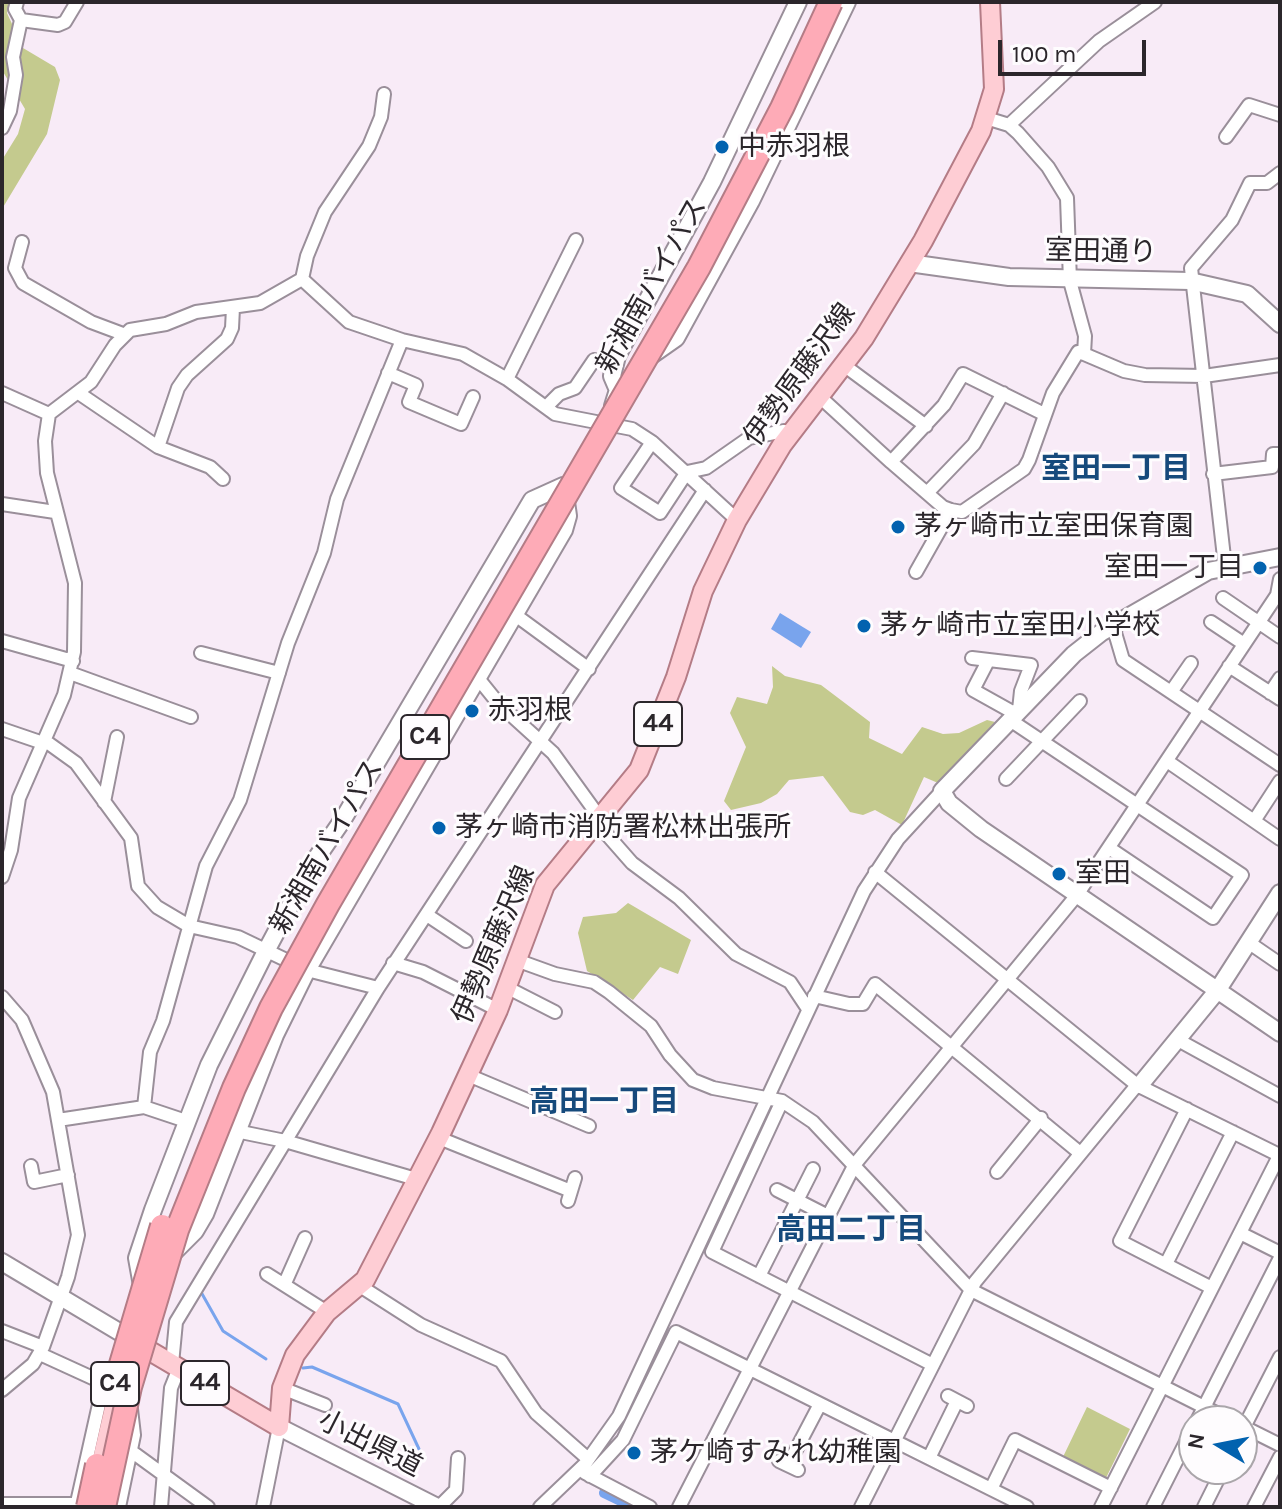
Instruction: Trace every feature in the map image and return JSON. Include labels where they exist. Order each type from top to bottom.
[{"type":"highway","name":"新湘南バイパス","points":[[83,1506],[150,1262],[184,1166],[243,1034],[312,902],[676,279],[771,97],[815,2]]},
{"type":"highway","name":"新湘南バイパス","points":[[102,1507],[130,1387],[168,1256],[210,1144],[271,1008],[328,904],[699,267],[782,108],[831,2]]},
{"type":"main road","name":"伊勢原藤沢線","points":[[279,1427],[282,1388],[295,1355],[327,1312],[360,1286],[439,1138],[508,988],[545,885],[639,770],[676,677],[703,591],[737,520],[790,433],[845,366],[909,263],[986,118],[994,89],[990,2]]},
{"type":"main road","points":[[83,1506],[114,1391],[134,1342]]},
{"type":"main road","name":"44","points":[[134,1342],[279,1427]]},
{"type":"main road","points":[[102,1507],[114,1391]]},
{"type":"street","points":[[2,128],[10,111],[16,75],[13,57],[21,20],[15,9],[17,2]]},
{"type":"street","points":[[21,20],[58,25],[65,22],[77,2]]},
{"type":"street","points":[[134,1342],[143,1292],[137,1270],[140,1246],[186,1121],[229,1022],[313,863],[532,500],[563,486],[617,399],[612,376],[617,356],[712,182],[798,2]]},
{"type":"street","points":[[608,414],[642,362],[676,338],[751,201],[847,2]]},
{"type":"street","points":[[1009,125],[1099,41],[1155,2]]},
{"type":"street","points":[[22,242],[15,268],[23,283],[91,322],[123,334],[166,324],[196,312],[233,308],[273,298],[302,279],[307,256],[325,212],[369,146],[381,117],[384,94]]},
{"type":"street","points":[[1226,137],[1249,105],[1280,115]]},
{"type":"street","points":[[986,118],[1009,125],[1048,167],[1067,198],[1071,276],[1082,318],[1084,354]]},
{"type":"street","points":[[1225,566],[1190,281],[1193,264],[1223,233],[1250,183],[1267,183],[1280,173]]},
{"type":"street","points":[[507,379],[576,240]]},
{"type":"street","name":"室田通り","points":[[909,263],[1009,277],[1190,281],[1247,294],[1279,319]]},
{"type":"street","points":[[302,279],[349,322],[402,340],[463,354],[507,379],[555,414],[608,414],[652,442],[737,520]]},
{"type":"street","points":[[158,447],[178,388],[187,375],[227,339],[232,328],[233,308]]},
{"type":"street","points":[[2,877],[11,850],[19,798],[44,742],[71,667],[75,583],[55,512],[45,441],[49,414],[80,394],[123,334]]},
{"type":"street","points":[[144,1107],[150,1052],[163,1021],[206,866],[240,800],[299,610],[324,553],[337,499],[402,340]]},
{"type":"street","points":[[820,397],[927,493],[951,510],[962,512],[1024,469],[1044,414],[1078,352],[1124,371],[1204,376],[1280,365]]},
{"type":"street","points":[[546,407],[559,394],[575,388],[594,360]]},
{"type":"street","points":[[845,366],[926,426]]},
{"type":"street","points":[[388,373],[416,385],[409,402],[461,424],[473,397]]},
{"type":"street","points":[[891,462],[944,405],[963,374],[1044,414]]},
{"type":"street","points":[[2,393],[49,414]]},
{"type":"street","points":[[927,493],[974,444],[1003,393]]},
{"type":"street","points":[[80,394],[158,447],[210,467],[223,479]]},
{"type":"street","points":[[652,442],[621,488],[660,513],[687,472],[706,468],[749,438],[784,431],[790,433]]},
{"type":"street","points":[[1213,474],[1272,467],[1273,454],[1280,454]]},
{"type":"street","points":[[134,1342],[162,1269],[205,1214],[275,1035],[307,970],[564,530],[568,516],[563,486]]},
{"type":"street","points":[[161,1507],[171,1388],[176,1366],[176,1322],[393,963],[705,490]]},
{"type":"street","points":[[2,504],[55,512]]},
{"type":"street","points":[[916,572],[951,510]]},
{"type":"street","points":[[584,1473],[587,1458],[619,1416],[875,872],[908,827],[1074,654],[1113,626],[1189,580],[1225,566],[1280,557]]},
{"type":"street","points":[[679,1507],[855,1164],[1077,895],[1258,623],[1275,608],[1280,579]]},
{"type":"street","points":[[1223,598],[1280,637]]},
{"type":"street","points":[[514,614],[589,669]]},
{"type":"street","points":[[1211,622],[1244,644]]},
{"type":"street","points":[[1113,626],[1123,660],[1280,765]]},
{"type":"street","points":[[2,641],[191,717]]},
{"type":"street","points":[[444,648],[479,674],[498,703],[539,739],[622,854],[679,898],[736,954],[790,982],[808,1009]]},
{"type":"street","points":[[201,653],[279,673]]},
{"type":"street","points":[[972,658],[1031,665],[1015,715]]},
{"type":"street","points":[[988,661],[973,690],[1015,715],[1042,741],[1242,875],[1213,918],[1109,848]]},
{"type":"street","points":[[1171,692],[1191,663]]},
{"type":"street","points":[[1229,666],[1275,696],[1280,678]]},
{"type":"street","points":[[1006,779],[1080,701]]},
{"type":"street","points":[[2,729],[44,742],[76,763],[131,838],[135,876],[145,896],[189,926],[238,937],[265,953],[307,970],[378,988]]},
{"type":"street","points":[[104,802],[117,737]]},
{"type":"street","points":[[1167,761],[1280,839]]},
{"type":"street","points":[[1254,821],[1280,781]]},
{"type":"street","points":[[942,791],[949,803],[981,829],[1280,1033]]},
{"type":"street","points":[[875,872],[1138,1085],[1280,1154],[1101,1507]]},
{"type":"street","points":[[861,1507],[971,1290],[1080,1153],[1217,991],[1279,897]]},
{"type":"street","points":[[427,915],[466,941]]},
{"type":"street","points":[[1248,942],[1280,964]]},
{"type":"street","points":[[519,961],[555,974],[594,982],[609,992],[651,1026],[670,1055],[693,1080],[713,1088],[782,1101],[813,1122],[971,1290],[1200,1405]]},
{"type":"street","points":[[393,963],[423,972],[498,1010]]},
{"type":"street","points":[[814,996],[863,1004],[875,984],[1080,1153]]},
{"type":"street","points":[[508,988],[555,1012]]},
{"type":"street","points":[[2,997],[22,1020],[53,1092],[78,1235],[42,1350],[25,1372],[2,1390]]},
{"type":"street","points":[[1178,1040],[1280,1096]]},
{"type":"street","points":[[468,1075],[589,1126]]},
{"type":"street","points":[[782,1101],[712,1252],[933,1365]]},
{"type":"street","points":[[58,1120],[144,1107],[186,1121]]},
{"type":"street","points":[[1187,1109],[1120,1241],[1212,1288]]},
{"type":"street","points":[[997,1172],[1041,1118]]},
{"type":"street","points":[[236,1131],[285,1141],[416,1179]]},
{"type":"street","points":[[1166,1264],[1233,1132]]},
{"type":"street","points":[[439,1138],[569,1196],[575,1178]]},
{"type":"street","points":[[31,1166],[34,1182],[68,1175]]},
{"type":"street","points":[[759,1276],[813,1169]]},
{"type":"street","points":[[777,1190],[828,1216]]},
{"type":"street","points":[[1205,1405],[1280,1255],[1240,1233]]},
{"type":"street","points":[[285,1283],[305,1238]]},
{"type":"street","points":[[2,1262],[134,1342]]},
{"type":"street","points":[[267,1274],[327,1312]]},
{"type":"street","points":[[360,1286],[421,1325],[496,1357],[536,1413],[587,1458]]},
{"type":"street","points":[[2,1331],[114,1391],[131,1408],[134,1423],[131,1451],[119,1507]]},
{"type":"street","points":[[540,1507],[623,1440],[676,1332],[1027,1507]]},
{"type":"street","points":[[1252,1405],[1280,1357]]},
{"type":"street","points":[[282,1388],[325,1405]]},
{"type":"street","points":[[929,1458],[957,1401]]},
{"type":"street","points":[[789,1465],[820,1404]]},
{"type":"street","points":[[263,1507],[279,1427]]},
{"type":"street","name":"小出県道","points":[[279,1427],[438,1507]]},
{"type":"street","points":[[1258,1435],[1280,1445]]},
{"type":"street","points":[[991,1489],[1015,1440],[1111,1488]]},
{"type":"street","points":[[131,1451],[208,1507]]},
{"type":"street","points":[[1254,1507],[1280,1457]]},
{"type":"street","points":[[438,1507],[456,1490],[458,1458]]},
{"type":"street","points":[[1153,1507],[1178,1458]]},
{"type":"street","points":[[584,1473],[650,1507]]},
{"type":"street","points":[[1204,1507],[1215,1485]]},
{"type":"street","points":[[2,1504],[83,1506]]},
{"type":"green space","points":[[2,2],[10,2],[7,13],[23,48],[55,67],[60,80],[47,134],[2,209],[2,160],[18,134],[25,109],[2,70]]},
{"type":"green space","points":[[772,666],[785,676],[821,685],[870,722],[869,738],[902,754],[922,727],[943,734],[959,733],[987,720],[995,722],[938,783],[924,777],[902,825],[875,810],[863,815],[850,812],[823,776],[789,780],[777,794],[761,803],[731,810],[724,801],[746,747],[730,713],[737,697],[767,704],[773,687]]},
{"type":"green space","points":[[628,903],[691,940],[678,974],[660,967],[633,1000],[587,971],[578,933],[583,917],[616,913]]},
{"type":"green space","points":[[1087,1407],[1130,1429],[1105,1480],[1062,1459]]},
{"type":"water","points":[[780,613],[811,632],[801,648],[771,629]]},
{"type":"waterway","points":[[201,1292],[223,1331],[266,1359]]},
{"type":"waterway","points":[[303,1368],[312,1367],[398,1404],[419,1449]]},
{"type":"waterway","points":[[604,1493],[633,1507]]},
{"type":"place","name":"中赤羽根","points":[[722,147]]},
{"type":"place","name":"茅ヶ崎市立室田保育園","points":[[898,527]]},
{"type":"place","name":"室田一丁目","points":[[1260,568]]},
{"type":"place","name":"茅ヶ崎市立室田小学校","points":[[864,626]]},
{"type":"place","name":"赤羽根","points":[[472,711]]},
{"type":"place","name":"茅ヶ崎市消防署松林出張所","points":[[439,828]]},
{"type":"place","name":"室田","points":[[1059,874]]},
{"type":"place","name":"茅ケ崎すみれ幼稚園","points":[[634,1453]]},
{"type":"district","name":"室田一丁目","points":[[1116,469]]},
{"type":"district","name":"高田一丁目","points":[[604,1102]]},
{"type":"district","name":"高田二丁目","points":[[851,1230]]}]
